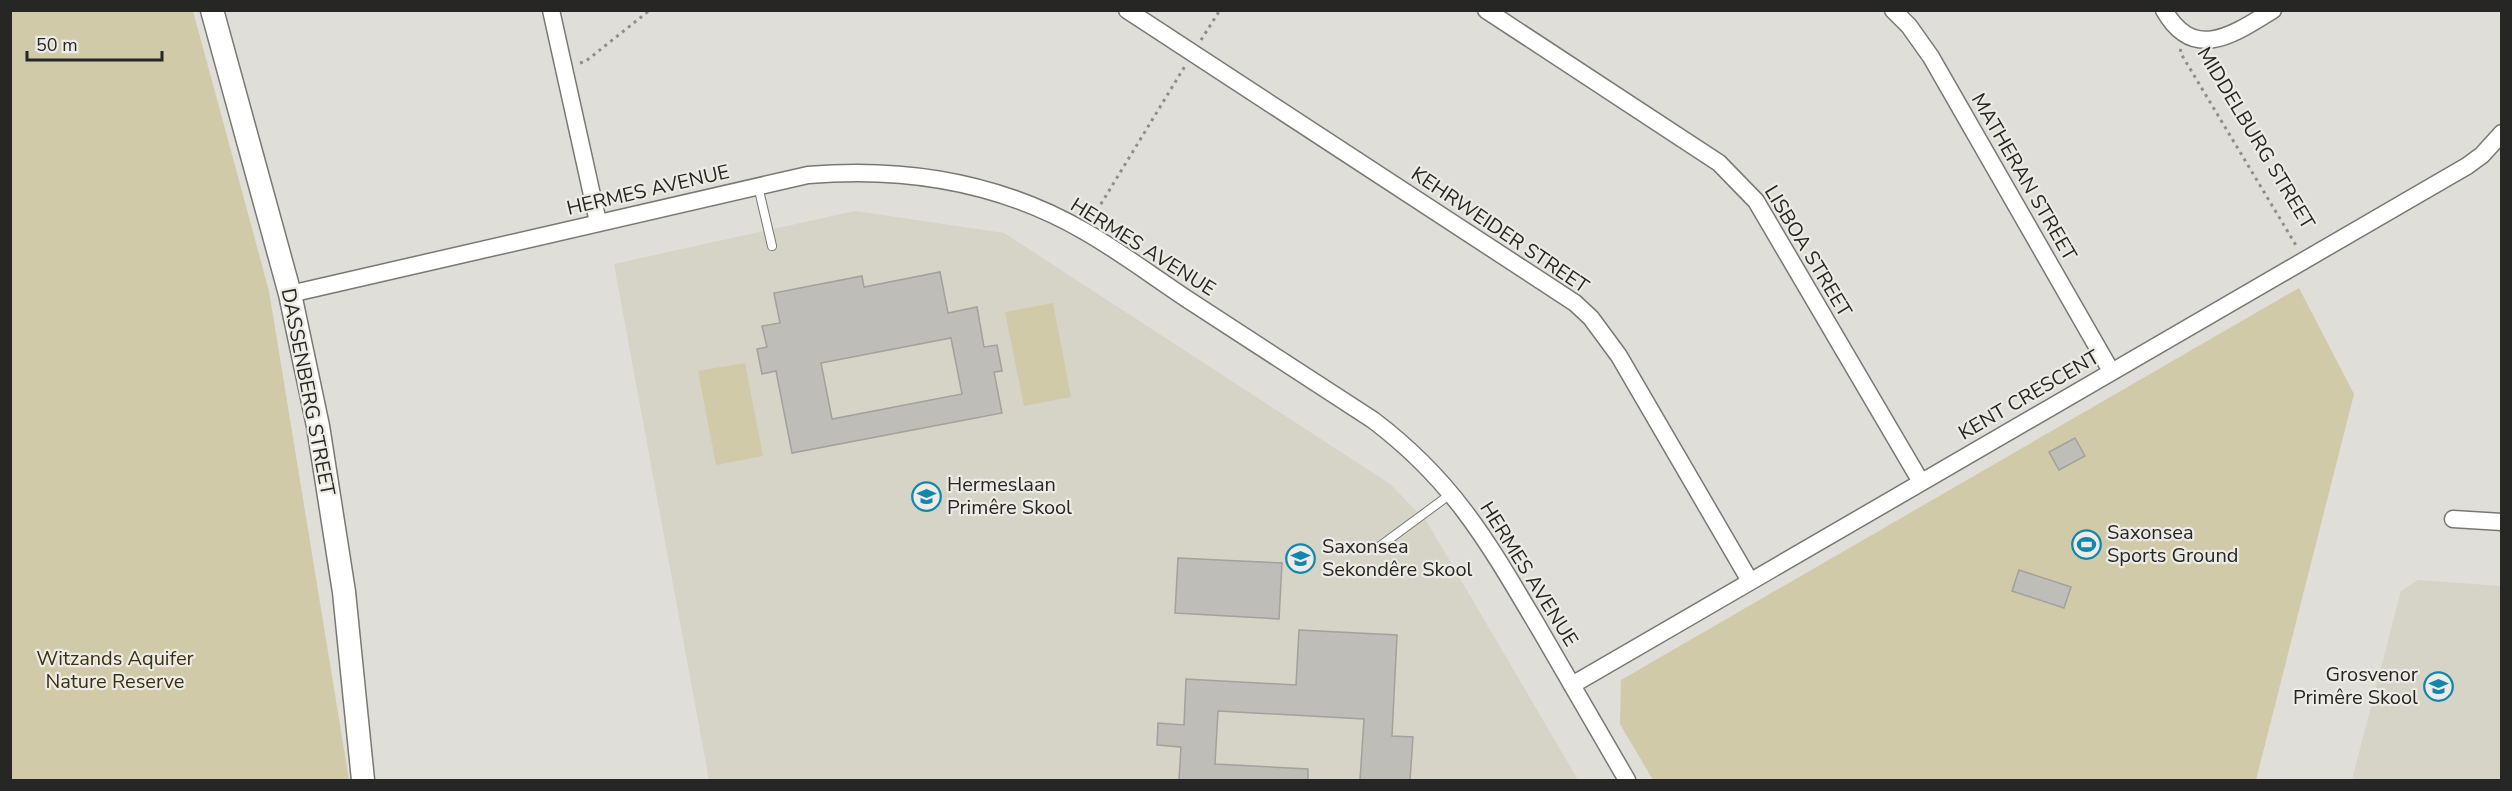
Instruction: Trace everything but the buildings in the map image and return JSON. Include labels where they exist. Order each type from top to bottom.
[{"type":"main road","name":"DASSENBERG STREET","points":[[212,10],[290,294],[318,426],[344,592],[363,780]]},
{"type":"street","points":[[551,10],[598,222]]},
{"type":"street","name":"KEHRWEIDER STREET","points":[[1127,10],[1575,303],[1591,318],[1619,356],[1750,581]]},
{"type":"street","name":"LISBOA STREET","points":[[1486,10],[1719,163],[1738,180],[1756,201],[1921,482]]},
{"type":"street","name":"MATHERAN STREET","points":[[1893,10],[1909,26],[1931,57],[2111,371]]},
{"type":"street","name":"MIDDELBURG STREET","points":[[2164,10],[2172,24],[2187,37],[2217,39],[2230,36],[2273,10]]},
{"type":"street","name":"KENT CRESCENT","points":[[1572,685],[2467,166],[2482,155],[2502,133]]},
{"type":"street","name":"HERMES AVENUE","points":[[290,294],[808,175],[879,172],[930,177],[960,183],[1018,201],[1084,231],[1373,420],[1415,454],[1452,493],[1489,543],[1627,780]]},
{"type":"street","points":[[2453,519],[2502,522]]},
{"type":"lane","points":[[758,186],[772,246]]},
{"type":"lane","points":[[1376,549],[1452,493]]},
{"type":"path","points":[[564,68],[586,61],[650,10]]},
{"type":"path","points":[[1084,231],[1220,10]]},
{"type":"path","name":"MIDDELBURG STREET","points":[[2187,37],[2180,52],[2305,260]]},
{"type":"shaded area","points":[[855,211],[1004,233],[1390,484],[1427,522],[1578,780],[709,780],[614,264]]},
{"type":"shaded area","name":"Grosvenor Primêre Skool","points":[[2418,580],[2501,586],[2501,780],[2352,780],[2401,591]]},
{"type":"green space","name":"Witzands Aquifer Nature Reserve","points":[[10,11],[193,11],[269,291],[349,780],[11,780]]},
{"type":"green space","name":"Saxonsea Sports Ground","points":[[2299,288],[2354,394],[2256,780],[1653,780],[1620,724],[1621,680]]},
{"type":"green space","points":[[1053,303],[1071,397],[1024,406],[1005,312]]},
{"type":"green space","points":[[745,363],[763,456],[716,465],[698,371]]},
{"type":"place","name":"Hermeslaan Primêre Skool","points":[[926,496]]},
{"type":"place","name":"Saxonsea Sports Ground","points":[[2086,544]]},
{"type":"place","name":"Saxonsea Sekondêre Skool","points":[[1301,558]]},
{"type":"place","name":"Grosvenor Primêre Skool","points":[[2439,686]]}]
